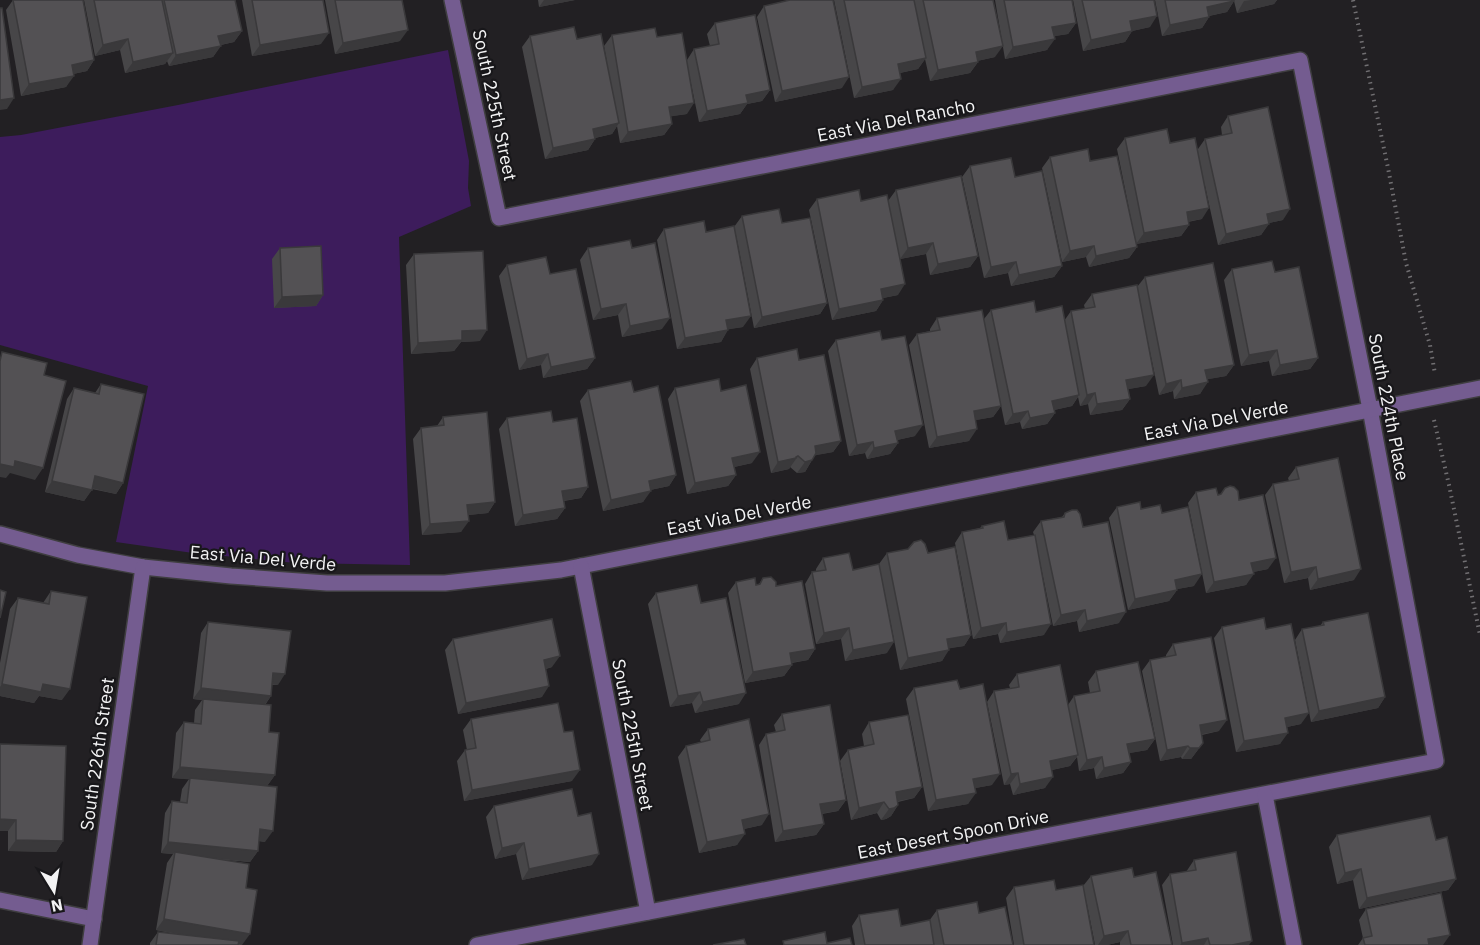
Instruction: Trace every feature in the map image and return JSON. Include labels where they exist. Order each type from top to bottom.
[{"type":"street","name":"South 225th Street","points":[[453,0],[499,218]]},
{"type":"street","name":"East Via Del Rancho","points":[[499,218],[1300,60]]},
{"type":"street","name":"South 224th Place","points":[[1300,60],[1370,409],[1436,761]]},
{"type":"street","name":"East Via Del Verde","points":[[0,534],[78,555],[143,567],[341,584],[445,583],[561,570],[1480,388]]},
{"type":"street","name":"South 225th Street","points":[[581,566],[648,912]]},
{"type":"street","name":"South 226th Street","points":[[90,945],[143,567]]},
{"type":"street","name":"East Desert Spoon Drive","points":[[477,945],[1436,761]]},
{"type":"street","points":[[1265,795],[1294,945]]},
{"type":"street","points":[[0,900],[94,919]]},
{"type":"path","points":[[1353,0],[1406,263],[1430,345],[1438,396],[1433,422],[1449,485],[1480,635]]},
{"type":"shaded area","points":[[448,50],[469,161],[468,188],[471,206],[399,237],[410,565],[296,563],[193,553],[116,542],[148,386],[0,345],[0,137],[178,105]]},
{"type":"building","points":[[13,0],[83,0],[94,60],[72,65],[74,76],[29,84]]},
{"type":"building","points":[[94,0],[162,0],[173,53],[133,62],[128,39],[103,45]]},
{"type":"building","points":[[164,0],[235,0],[242,31],[218,36],[221,46],[176,55]]},
{"type":"building","points":[[252,0],[323,0],[329,33],[260,45]]},
{"type":"building","points":[[335,0],[402,0],[408,30],[343,43]]},
{"type":"building","points":[[790,0],[833,0],[849,77],[782,91],[764,6]]},
{"type":"building","points":[[844,0],[914,0],[926,58],[898,64],[901,79],[862,87]]},
{"type":"building","points":[[923,0],[993,0],[1003,46],[976,52],[978,62],[938,70]]},
{"type":"building","points":[[1004,0],[1072,0],[1076,23],[1052,27],[1055,39],[1013,47]]},
{"type":"building","points":[[1082,0],[1154,0],[1157,16],[1130,21],[1132,31],[1091,40]]},
{"type":"building","points":[[1165,0],[1234,1],[1207,7],[1209,17],[1170,25]]},
{"type":"building","points":[[0,8],[2,8],[14,98],[0,100]]},
{"type":"building","points":[[755,15],[770,90],[746,95],[748,103],[707,111],[694,49],[719,44],[715,23]]},
{"type":"building","points":[[574,27],[577,39],[601,34],[619,123],[593,129],[595,139],[553,148],[530,36]]},
{"type":"building","points":[[655,28],[657,37],[682,33],[694,103],[669,107],[672,124],[628,132],[612,35]]},
{"type":"building","points":[[1268,107],[1290,209],[1267,214],[1269,224],[1226,234],[1205,139],[1232,133],[1228,116]]},
{"type":"building","points":[[1167,129],[1170,143],[1195,138],[1209,208],[1187,212],[1189,225],[1144,233],[1125,138]]},
{"type":"building","points":[[1088,149],[1090,161],[1117,156],[1137,247],[1096,256],[1094,246],[1070,251],[1050,157]]},
{"type":"building","points":[[1011,158],[1015,177],[1042,171],[1062,266],[1019,275],[1016,262],[991,267],[970,166]]},
{"type":"building","points":[[961,176],[978,256],[938,264],[933,243],[908,248],[896,190]]},
{"type":"building","points":[[859,190],[861,201],[887,195],[905,284],[881,289],[883,300],[839,309],[817,199]]},
{"type":"building","points":[[779,209],[782,223],[810,218],[827,303],[762,317],[742,216]]},
{"type":"building","points":[[704,221],[706,232],[734,226],[751,316],[726,320],[728,330],[685,338],[664,229]]},
{"type":"building","points":[[630,240],[632,248],[655,243],[670,318],[630,326],[626,304],[601,309],[588,248]]},
{"type":"building","points":[[321,246],[323,295],[282,297],[280,248]]},
{"type":"building","points":[[483,251],[487,330],[462,331],[462,340],[418,343],[414,254]]},
{"type":"building","points":[[546,257],[550,274],[576,269],[595,358],[551,367],[548,354],[527,359],[507,265]]},
{"type":"building","points":[[1272,261],[1275,272],[1299,267],[1318,358],[1280,365],[1277,350],[1249,355],[1232,269]]},
{"type":"building","points":[[1213,263],[1234,365],[1205,370],[1208,382],[1182,388],[1181,380],[1166,384],[1145,277]]},
{"type":"building","points":[[1137,285],[1154,375],[1126,380],[1130,399],[1097,404],[1095,393],[1087,395],[1071,311],[1095,307],[1092,294]]},
{"type":"building","points":[[1034,301],[1036,312],[1062,306],[1079,395],[1052,401],[1055,413],[1030,418],[1028,411],[1013,414],[991,310]]},
{"type":"building","points":[[982,310],[1001,406],[974,411],[977,429],[937,437],[917,334],[940,330],[937,318]]},
{"type":"building","points":[[880,331],[882,340],[905,336],[923,425],[895,431],[898,443],[874,448],[873,442],[857,445],[836,340]]},
{"type":"building","points":[[797,349],[799,360],[824,355],[841,441],[815,446],[816,453],[812,460],[805,462],[798,456],[778,462],[757,358]]},
{"type":"building","points":[[2,352],[47,363],[44,375],[66,381],[43,468],[15,461],[14,467],[0,464],[0,361]]},
{"type":"building","points":[[719,379],[721,391],[746,385],[760,452],[732,458],[736,475],[695,483],[675,388]]},
{"type":"building","points":[[631,381],[634,392],[658,386],[676,475],[649,481],[651,491],[611,500],[588,390]]},
{"type":"building","points":[[101,384],[144,394],[123,483],[95,476],[92,490],[52,481],[74,388],[99,394]]},
{"type":"building","points":[[551,411],[553,422],[577,418],[588,487],[562,491],[565,508],[523,515],[507,418]]},
{"type":"building","points":[[487,412],[495,502],[467,505],[469,521],[430,524],[421,428],[444,425],[443,417]]},
{"type":"building","points":[[1338,458],[1361,569],[1318,579],[1316,567],[1291,572],[1273,484],[1299,479],[1296,467]]},
{"type":"building","points":[[1230,486],[1238,491],[1239,500],[1263,495],[1276,558],[1251,563],[1254,574],[1214,582],[1196,492],[1216,488],[1218,495]]},
{"type":"building","points":[[1140,502],[1141,509],[1160,505],[1162,513],[1188,507],[1202,574],[1175,580],[1177,590],[1135,599],[1117,507]]},
{"type":"building","points":[[1077,510],[1080,514],[1083,527],[1108,522],[1126,612],[1087,621],[1085,610],[1061,615],[1041,521],[1064,517],[1065,513]]},
{"type":"building","points":[[1004,521],[1008,540],[1035,535],[1051,624],[1007,632],[1006,623],[981,628],[962,532]]},
{"type":"building","points":[[921,540],[928,553],[955,547],[971,635],[947,639],[949,650],[908,658],[887,553],[908,549],[914,542]]},
{"type":"building","points":[[849,553],[853,570],[879,564],[894,642],[853,650],[849,628],[824,633],[812,572],[826,570],[823,558]]},
{"type":"building","points":[[771,577],[776,582],[776,586],[802,581],[815,649],[790,653],[792,665],[753,672],[736,582],[755,578],[756,585],[760,584],[763,578]]},
{"type":"building","points":[[697,585],[701,603],[726,598],[746,693],[703,702],[700,692],[678,696],[656,593]]},
{"type":"building","points":[[0,590],[6,592],[0,618]]},
{"type":"building","points":[[51,591],[87,597],[70,689],[43,684],[41,692],[2,684],[18,598],[49,604]]},
{"type":"building","points":[[1368,613],[1385,697],[1319,711],[1302,629],[1324,625],[1323,622]]},
{"type":"building","points":[[1264,618],[1266,629],[1291,624],[1309,713],[1285,718],[1288,733],[1244,741],[1222,627]]},
{"type":"building","points":[[552,619],[560,656],[544,660],[549,686],[466,703],[453,639]]},
{"type":"building","points":[[208,622],[291,631],[285,674],[273,673],[271,696],[201,688]]},
{"type":"building","points":[[1211,637],[1227,720],[1200,725],[1203,743],[1199,748],[1188,746],[1167,750],[1150,660],[1176,655],[1173,644]]},
{"type":"building","points":[[1138,662],[1155,739],[1127,744],[1131,762],[1104,768],[1102,757],[1087,760],[1074,696],[1100,691],[1096,671]]},
{"type":"building","points":[[1060,665],[1078,755],[1050,761],[1053,777],[1020,784],[1018,773],[1011,774],[994,691],[1019,687],[1017,674]]},
{"type":"building","points":[[957,680],[960,689],[983,684],[1000,774],[973,779],[976,793],[936,800],[914,688]]},
{"type":"building","points":[[203,699],[271,705],[269,732],[279,733],[275,775],[180,767],[184,722],[201,724]]},
{"type":"building","points":[[558,703],[564,732],[573,731],[580,770],[472,790],[465,750],[476,748],[471,719]]},
{"type":"building","points":[[830,705],[846,800],[820,804],[824,824],[783,831],[766,734],[785,730],[782,714]]},
{"type":"building","points":[[908,715],[922,787],[896,792],[898,805],[894,808],[889,809],[884,802],[859,808],[848,750],[874,744],[869,722]]},
{"type":"building","points":[[749,719],[769,814],[742,820],[745,834],[707,842],[686,746],[710,740],[708,729]]},
{"type":"building","points":[[0,744],[66,746],[63,841],[16,840],[16,820],[0,819]]},
{"type":"building","points":[[190,778],[277,787],[273,831],[260,829],[258,851],[168,842],[172,801],[187,803]]},
{"type":"building","points":[[572,789],[578,816],[591,813],[599,854],[529,869],[524,843],[502,848],[494,806]]},
{"type":"building","points":[[1430,816],[1436,840],[1447,837],[1456,879],[1367,898],[1361,869],[1345,873],[1337,835]]},
{"type":"building","points":[[175,852],[249,864],[246,888],[257,890],[250,934],[164,919]]},
{"type":"building","points":[[1236,852],[1252,941],[1232,945],[1210,945],[1208,938],[1182,943],[1170,874],[1196,870],[1194,860]]},
{"type":"building","points":[[1132,868],[1134,877],[1156,872],[1172,945],[1131,945],[1128,931],[1104,936],[1091,876]]},
{"type":"building","points":[[1054,880],[1056,890],[1083,885],[1094,945],[1024,945],[1014,887]]},
{"type":"building","points":[[1441,893],[1450,935],[1428,939],[1429,945],[1365,945],[1363,938],[1372,936],[1366,909]]},
{"type":"building","points":[[977,902],[979,913],[1005,907],[1013,945],[944,945],[937,910]]},
{"type":"building","points":[[898,909],[901,926],[930,920],[934,945],[865,945],[859,915]]},
{"type":"building","points":[[158,932],[239,941],[238,945],[156,945]]},
{"type":"building","points":[[825,932],[827,943],[850,938],[852,945],[784,945],[783,941]]},
{"type":"building","points":[[744,939],[746,945],[713,945]]}]
